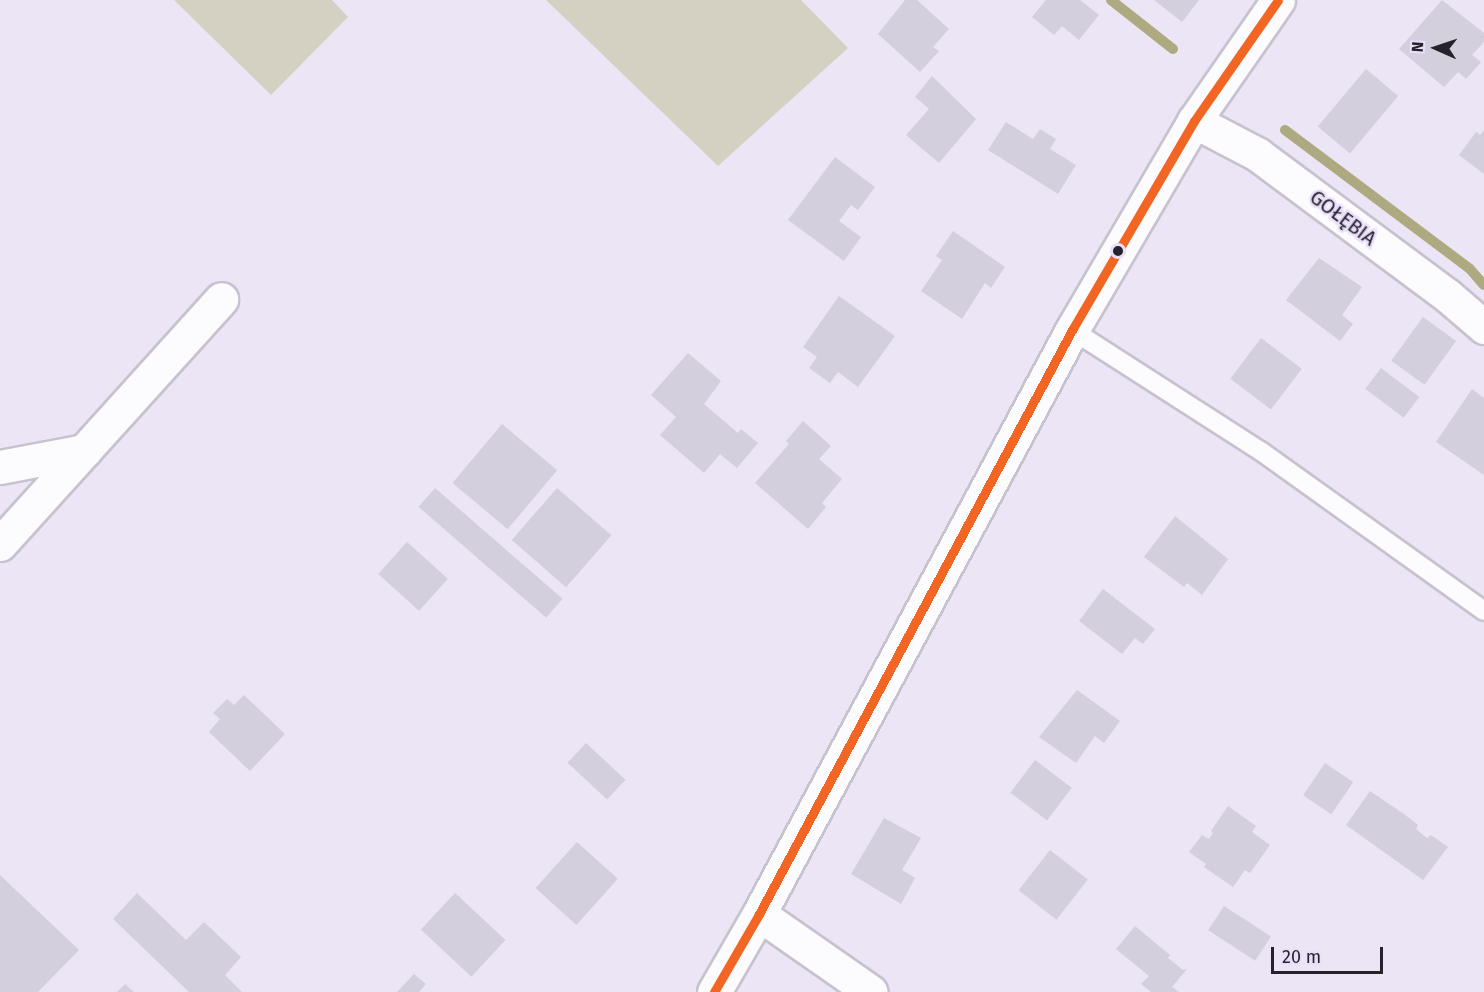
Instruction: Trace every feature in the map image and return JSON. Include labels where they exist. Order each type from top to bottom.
[{"type":"street","points":[[714,992],[759,914],[1072,330],[1194,121],[1278,0]]},
{"type":"street","name":"GOŁĘBIA","points":[[1194,121],[1257,154],[1448,296],[1484,327]]},
{"type":"street","points":[[0,543],[221,298]]},
{"type":"street","points":[[0,467],[84,450]]},
{"type":"street","points":[[759,914],[871,992]]},
{"type":"lane","points":[[1072,330],[1262,452],[1484,611]]},
{"type":"shaded area","points":[[174,0],[332,0],[348,17],[271,95]]},
{"type":"shaded area","points":[[546,0],[801,0],[848,48],[718,166]]},
{"type":"building","points":[[905,0],[917,0],[949,29],[933,47],[939,51],[920,72],[878,34]]},
{"type":"building","points":[[1046,0],[1080,0],[1099,15],[1079,40],[1062,26],[1054,35],[1032,17]]},
{"type":"building","points":[[1154,0],[1199,0],[1182,22]]},
{"type":"building","points":[[1442,0],[1484,33],[1484,42],[1472,55],[1481,62],[1466,79],[1458,72],[1444,87],[1399,49]]},
{"type":"building","points":[[1366,69],[1398,96],[1350,153],[1318,126]]},
{"type":"building","points":[[932,76],[976,119],[939,163],[906,135],[929,109],[915,97]]},
{"type":"building","points":[[1006,122],[1033,139],[1040,129],[1056,139],[1050,149],[1076,165],[1058,194],[988,150]]},
{"type":"building","points":[[1484,130],[1484,174],[1459,155],[1476,132],[1480,135]]},
{"type":"building","points":[[835,157],[875,187],[858,210],[851,205],[839,221],[861,237],[844,261],[788,220]]},
{"type":"building","points":[[953,231],[1005,267],[991,288],[985,283],[962,319],[921,291],[942,260],[936,256]]},
{"type":"building","points":[[1319,258],[1362,287],[1342,315],[1353,324],[1340,341],[1286,300]]},
{"type":"building","points":[[839,296],[895,336],[858,387],[838,372],[830,383],[809,368],[817,357],[803,347]]},
{"type":"building","points":[[1423,317],[1456,341],[1424,385],[1391,361]]},
{"type":"building","points":[[1261,338],[1302,369],[1271,409],[1230,379]]},
{"type":"building","points":[[688,353],[721,381],[704,404],[738,433],[741,429],[758,443],[737,468],[720,454],[704,473],[660,435],[676,417],[651,395]]},
{"type":"building","points":[[1381,368],[1419,397],[1404,418],[1365,389]]},
{"type":"building","points":[[1472,389],[1484,398],[1484,475],[1436,442]]},
{"type":"building","points":[[803,421],[831,446],[819,459],[842,479],[822,503],[826,507],[808,529],[755,483],[789,444],[786,441]]},
{"type":"building","points":[[502,424],[557,470],[508,529],[453,483]]},
{"type":"building","points":[[435,488],[563,599],[546,618],[419,507]]},
{"type":"building","points":[[557,488],[611,535],[566,587],[512,540]]},
{"type":"building","points":[[1175,516],[1228,559],[1202,595],[1187,583],[1184,587],[1144,557]]},
{"type":"building","points":[[407,542],[448,579],[419,611],[378,574]]},
{"type":"building","points":[[1103,589],[1155,629],[1143,644],[1135,638],[1122,654],[1079,621]]},
{"type":"building","points":[[1077,690],[1120,721],[1104,743],[1095,736],[1076,763],[1039,737]]},
{"type":"building","points":[[244,695],[285,734],[250,771],[209,732],[220,719],[213,713],[227,699],[234,705]]},
{"type":"building","points":[[586,743],[625,780],[607,800],[568,763]]},
{"type":"building","points":[[1035,760],[1072,788],[1047,820],[1010,793]]},
{"type":"building","points":[[1325,763],[1353,782],[1331,814],[1303,795]]},
{"type":"building","points":[[1370,791],[1418,825],[1416,829],[1427,838],[1431,835],[1448,847],[1423,880],[1346,825]]},
{"type":"building","points":[[1228,806],[1256,826],[1252,832],[1270,845],[1250,873],[1245,870],[1233,887],[1204,867],[1206,864],[1189,852],[1202,835],[1209,839],[1213,833],[1211,831]]},
{"type":"building","points":[[884,818],[921,838],[902,870],[915,878],[901,904],[851,874]]},
{"type":"building","points":[[577,842],[618,879],[576,925],[536,888]]},
{"type":"building","points":[[1050,850],[1088,880],[1056,920],[1019,890]]},
{"type":"building","points":[[0,875],[79,950],[38,992],[0,992]]},
{"type":"building","points":[[137,893],[186,940],[204,922],[241,957],[225,975],[242,992],[189,992],[113,919]]},
{"type":"building","points":[[455,893],[505,940],[471,977],[421,930]]},
{"type":"building","points":[[1224,906],[1271,936],[1255,961],[1208,930]]},
{"type":"building","points":[[1135,926],[1170,955],[1168,958],[1183,970],[1187,969],[1172,987],[1179,992],[1151,992],[1141,984],[1149,976],[1116,949]]},
{"type":"building","points":[[414,974],[426,984],[419,992],[397,992]]},
{"type":"building","points":[[125,984],[134,992],[117,992]]},
{"type":"waterway","points":[[1111,0],[1173,49]]},
{"type":"waterway","points":[[1285,130],[1470,269],[1484,285]]},
{"type":"transit line","points":[[714,992],[759,914],[1072,330],[1194,121],[1278,0]]}]
